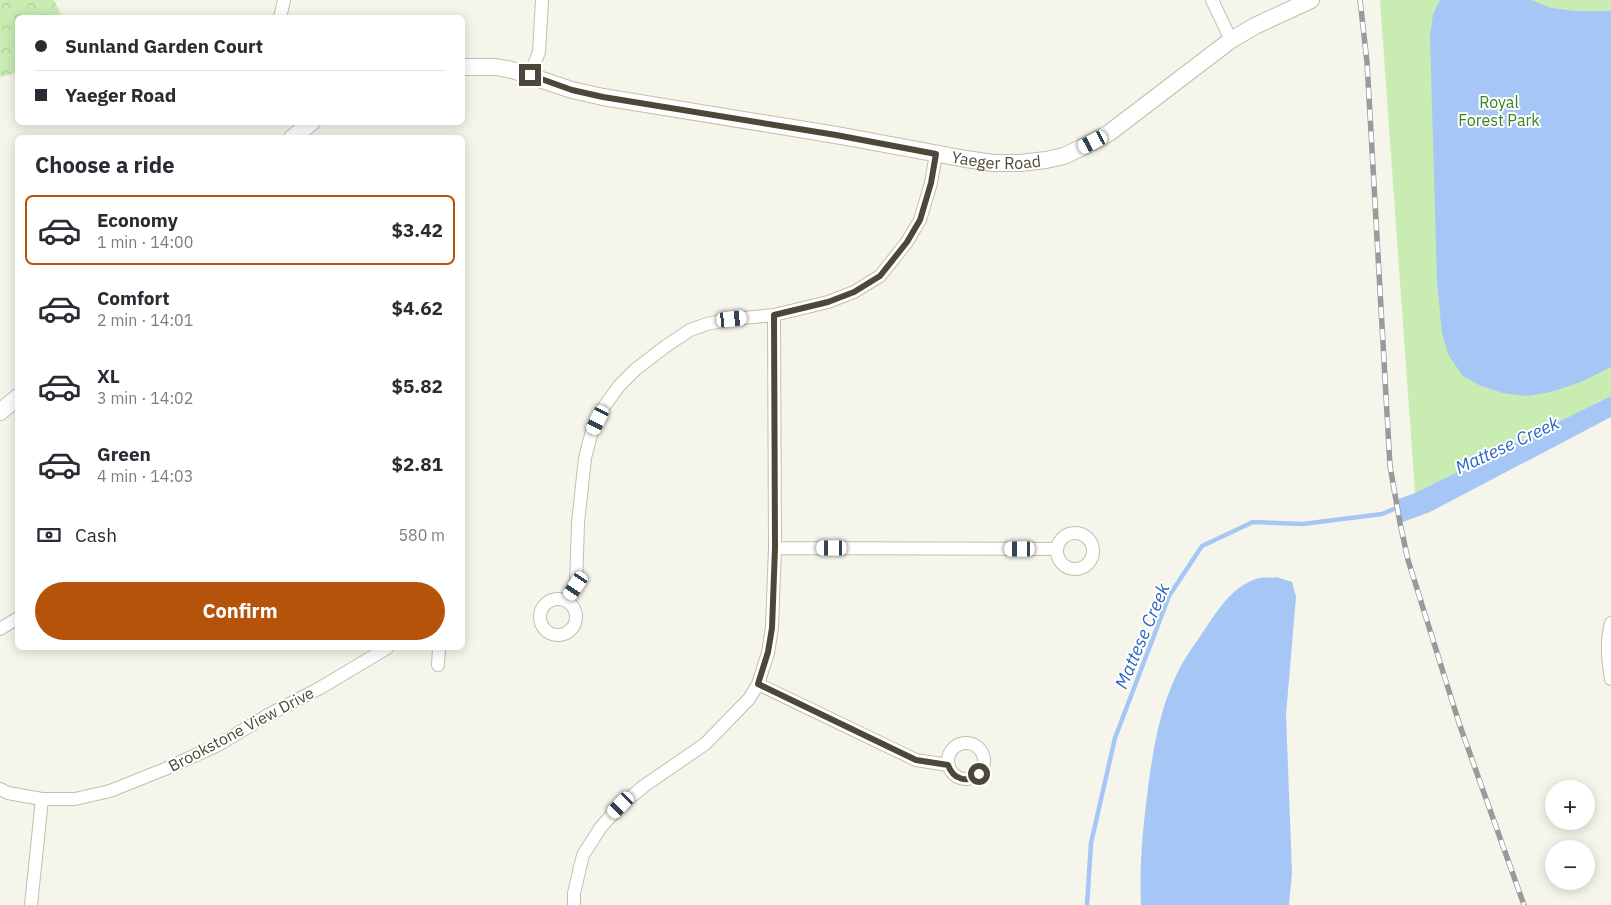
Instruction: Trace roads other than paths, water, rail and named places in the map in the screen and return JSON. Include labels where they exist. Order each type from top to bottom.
[{"type":"street","points":[[281,15],[284,0]]},
{"type":"street","points":[[530,75],[539,52],[542,0]]},
{"type":"street","points":[[1212,0],[1232,40]]},
{"type":"street","name":"Yaeger Road","points":[[465,67],[496,67],[530,75],[572,90],[603,97],[836,135],[966,159],[1002,163],[1037,161],[1064,156],[1109,133],[1232,40],[1255,26],[1311,0]]},
{"type":"street","points":[[296,135],[308,125]]},
{"type":"street","points":[[567,601],[576,586],[578,523],[585,458],[592,431],[603,408],[619,386],[636,369],[690,330],[707,324],[732,319],[774,315],[828,302],[854,292],[880,276],[907,242],[920,220],[931,183],[936,154]]},
{"type":"street","points":[[574,905],[574,893],[583,855],[600,826],[644,786],[706,744],[749,699],[758,684],[768,652],[772,628],[775,548],[774,315]]},
{"type":"street","points":[[0,412],[15,400]]},
{"type":"street","points":[[775,548],[1057,549]]},
{"type":"street","points":[[0,630],[15,620]]},
{"type":"street","points":[[1611,624],[1608,635],[1611,679]]},
{"type":"street","name":"Brookstone View Drive","points":[[0,790],[42,799],[75,799],[110,791],[218,745],[384,650]]},
{"type":"street","points":[[438,665],[439,650]]},
{"type":"street","points":[[758,684],[916,760],[948,765]]},
{"type":"street","points":[[31,905],[42,799]]},
{"type":"water","name":"Royal Forest Park","points":[[1440,0],[1531,0],[1551,8],[1576,11],[1611,11],[1611,367],[1581,382],[1551,392],[1526,396],[1503,393],[1481,386],[1463,376],[1449,356],[1442,334],[1437,281],[1430,36],[1433,14]]},
{"type":"water","points":[[1611,396],[1611,417],[1430,512],[1400,523],[1396,500],[1415,493]]},
{"type":"water","points":[[1277,577],[1292,582],[1296,597],[1286,715],[1292,872],[1289,905],[1141,905],[1142,846],[1148,788],[1157,732],[1169,691],[1186,658],[1217,611],[1228,598],[1250,581],[1259,578]]},
{"type":"waterway","name":"Mattese Creek","points":[[1087,905],[1091,843],[1115,738],[1169,596],[1202,546],[1253,522],[1303,524],[1382,514],[1401,506]]},
{"type":"railway","points":[[1360,0],[1367,62],[1390,466],[1400,523],[1408,560],[1459,723],[1524,905]]}]
